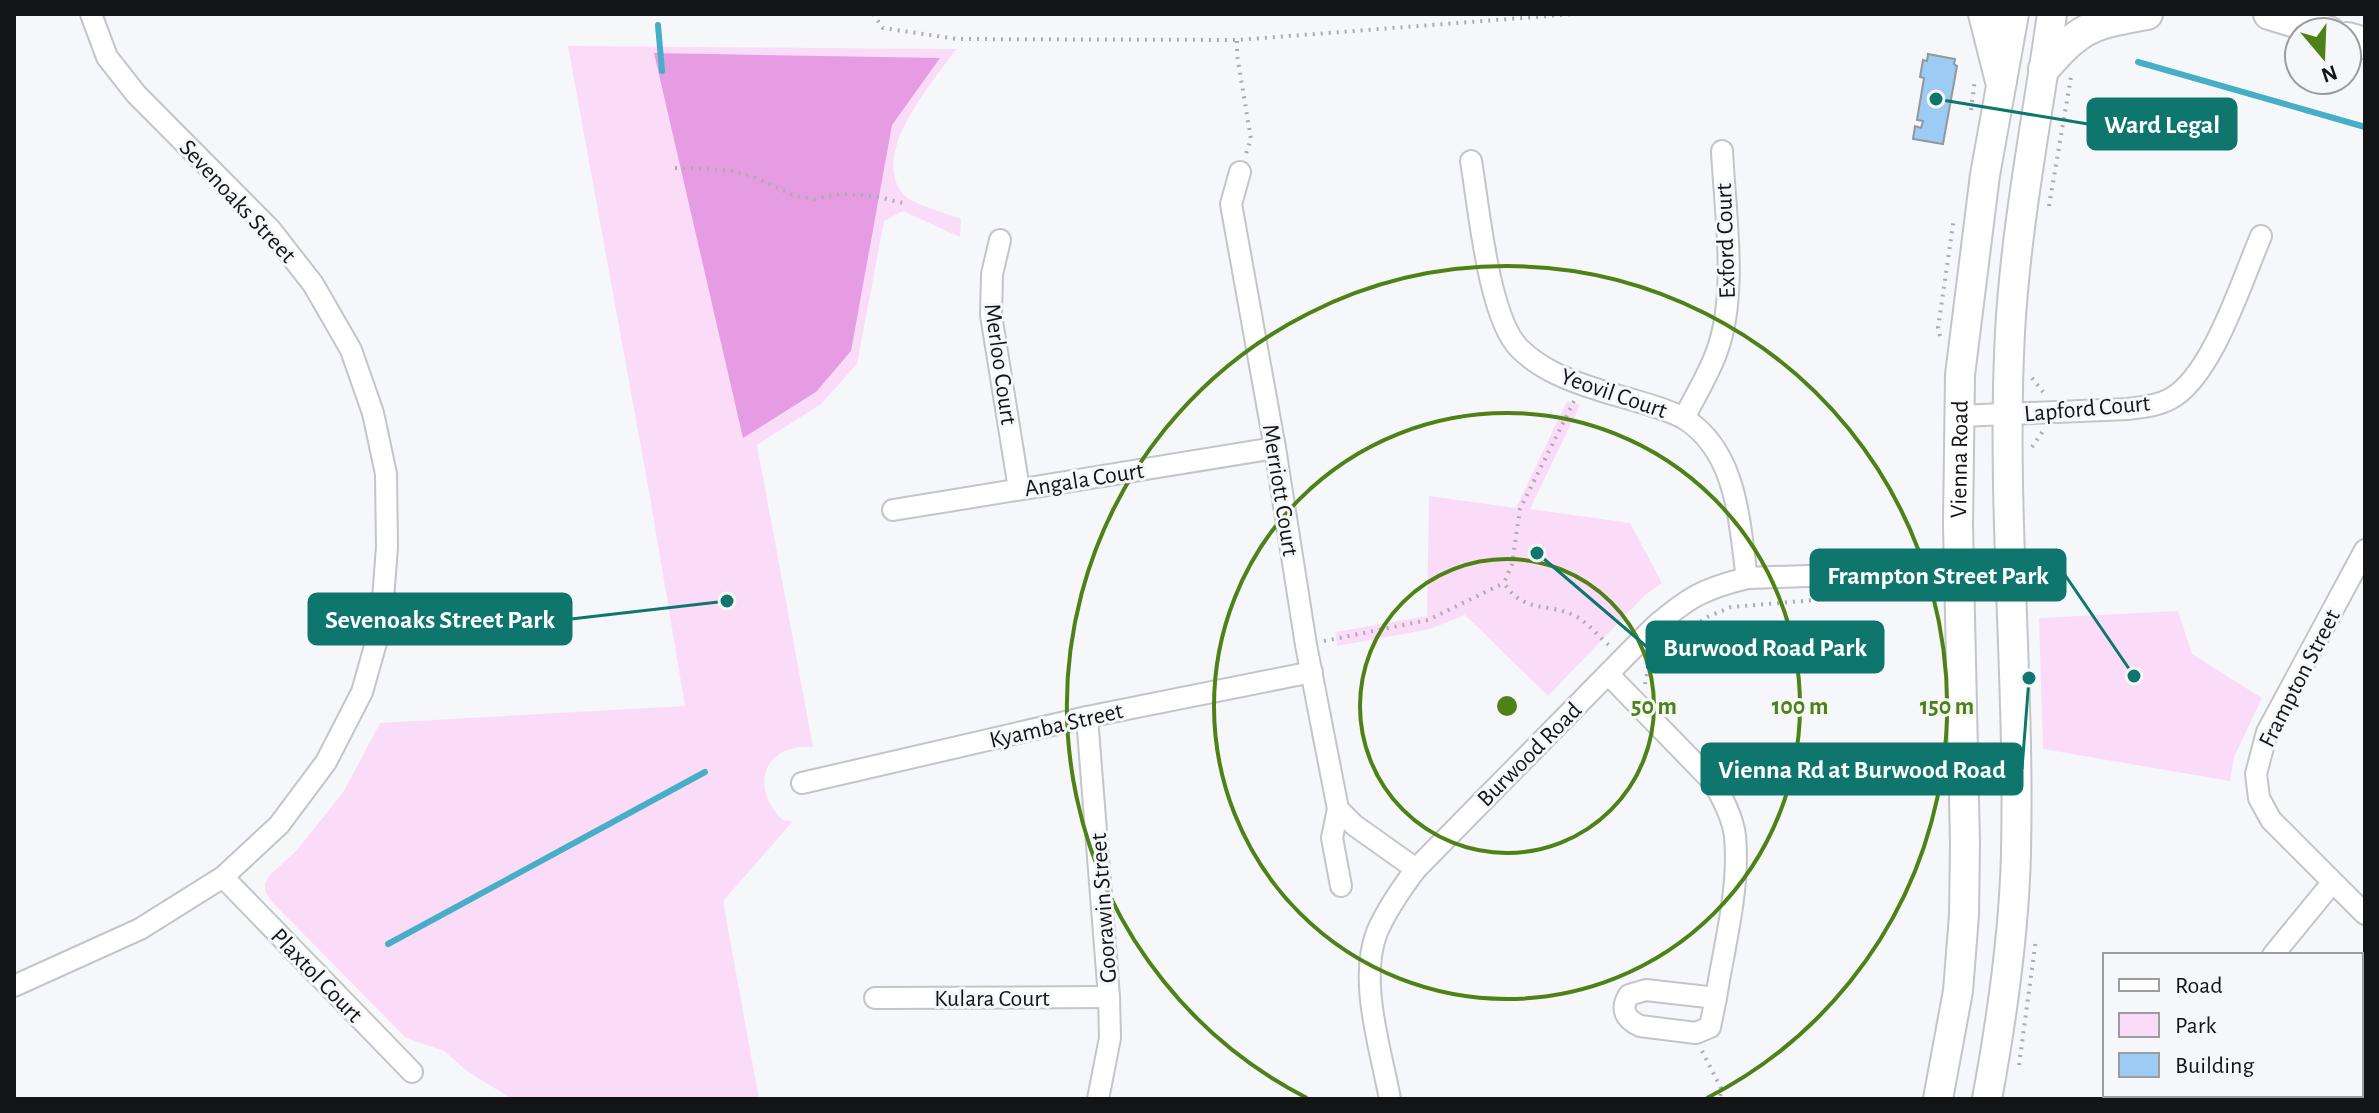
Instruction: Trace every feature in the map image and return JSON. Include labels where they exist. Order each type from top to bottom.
[{"type":"main road","points":[[1984,14],[2001,81]]},
{"type":"main road","name":"Vienna Road","points":[[1938,1099],[1958,991],[1964,915],[1958,416],[1968,296],[2014,14]]},
{"type":"main road","name":"Vienna Road","points":[[1987,1099],[2009,955],[2016,853],[2010,331],[2028,160],[2052,14]]},
{"type":"main road","points":[[2044,69],[2068,42],[2085,30],[2108,21],[2147,14]]},
{"type":"street","name":"Sevenoaks Street","points":[[14,986],[140,929],[223,877],[279,825],[326,762],[362,692],[381,625],[387,547],[386,474],[373,413],[351,350],[313,284],[270,229],[136,94],[107,57],[91,14]]},
{"type":"street","name":"Exford Court","points":[[1684,418],[1717,352],[1726,317],[1728,285],[1722,151]]},
{"type":"street","name":"Yeovil Court","points":[[1471,161],[1500,317],[1518,347],[1554,374],[1684,418],[1703,433],[1721,457],[1733,488],[1747,578]]},
{"type":"street","name":"Merriott Court","points":[[1240,172],[1231,204],[1275,448],[1306,645],[1338,809],[1332,838],[1341,886]]},
{"type":"street","name":"Lapford Court","points":[[1958,416],[2128,409],[2152,406],[2172,398],[2194,381],[2208,358],[2261,236]]},
{"type":"street","name":"Merloo Court","points":[[1000,240],[992,274],[991,315],[1019,489]]},
{"type":"street","name":"Angala Court","points":[[893,510],[1275,448]]},
{"type":"street","name":"Frampton Street","points":[[2365,550],[2267,732],[2256,774],[2259,798],[2271,820],[2365,914]]},
{"type":"street","name":"Burwood Road","points":[[1390,1099],[1369,977],[1376,935],[1393,900],[1416,869],[1680,604],[1710,587],[1747,578],[2011,569]]},
{"type":"street","name":"Kyamba Street","points":[[802,783],[1087,717],[1312,672]]},
{"type":"street","points":[[1608,674],[1714,783],[1725,802],[1735,833],[1736,871],[1716,998],[1710,1027],[1697,1033],[1640,1026],[1626,1016],[1625,1002],[1629,995],[1646,990],[1716,998]]},
{"type":"street","name":"Goorawin Street","points":[[1087,717],[1109,997],[1110,1038],[1098,1099]]},
{"type":"street","points":[[1338,809],[1354,825],[1416,869]]},
{"type":"street","name":"Plaxtol Court","points":[[223,877],[412,1072]]},
{"type":"street","points":[[2275,953],[2332,883]]},
{"type":"street","name":"Kulara Court","points":[[875,998],[1109,997]]},
{"type":"path","points":[[873,14],[883,28],[957,39],[1237,40],[1574,14]]},
{"type":"path","points":[[1237,40],[1251,139],[1240,172]]},
{"type":"path","points":[[2048,213],[2069,80],[2074,70]]},
{"type":"path","points":[[675,168],[727,170],[752,176],[795,196],[814,199],[840,194],[874,196],[903,203]]},
{"type":"path","points":[[2032,365],[2032,380],[2046,398]]},
{"type":"path","points":[[1306,645],[1428,620],[1504,583],[1512,564],[1520,509],[1583,385]]},
{"type":"path","points":[[1504,583],[1513,597],[1532,606],[1557,609],[1578,617],[1623,659]]},
{"type":"path","points":[[1901,593],[1939,599],[1941,612]]},
{"type":"path","points":[[1641,690],[1646,683],[1649,662],[1705,618],[1731,607],[1873,595]]},
{"type":"path","points":[[1697,1033],[1699,1046],[1722,1090],[1719,1099]]},
{"type":"green space","points":[[568,46],[956,49],[908,120],[898,140],[894,160],[895,178],[904,195],[961,219],[960,237],[903,211],[884,221],[857,364],[821,404],[757,445],[813,747],[783,752],[766,770],[766,794],[772,807],[783,820],[793,821],[723,901],[759,1099],[512,1099],[467,1071],[444,1051],[406,1038],[271,901],[265,891],[270,875],[297,850],[344,791],[380,723],[685,706]]},
{"type":"green space","points":[[1567,401],[1580,405],[1530,509],[1630,523],[1662,583],[1645,595],[1548,696],[1465,615],[1430,629],[1337,646],[1335,632],[1427,616],[1429,496],[1516,508]]},
{"type":"green space","points":[[2178,611],[2192,654],[2262,698],[2234,757],[2230,781],[2043,749],[2039,618]]},
{"type":"shaded area","points":[[654,53],[940,58],[892,125],[851,351],[816,392],[743,438]]},
{"type":"building","points":[[1928,54],[1955,59],[1957,66],[1943,144],[1913,139],[1915,126],[1921,128],[1923,121],[1917,120],[1924,78],[1920,77],[1923,60],[1927,61]]},
{"type":"waterway","points":[[658,25],[662,71]]},
{"type":"waterway","points":[[2138,62],[2365,127]]},
{"type":"waterway","points":[[388,944],[705,772]]},
{"type":"place","name":"Ward Legal","points":[[1936,99]]},
{"type":"place","name":"Burwood Road Park","points":[[1537,553]]},
{"type":"place","name":"Sevenoaks Street Park","points":[[727,601]]},
{"type":"place","name":"Frampton Street Park","points":[[2134,676]]},
{"type":"place","name":"Vienna Rd at Burwood Road","points":[[2029,678]]}]
